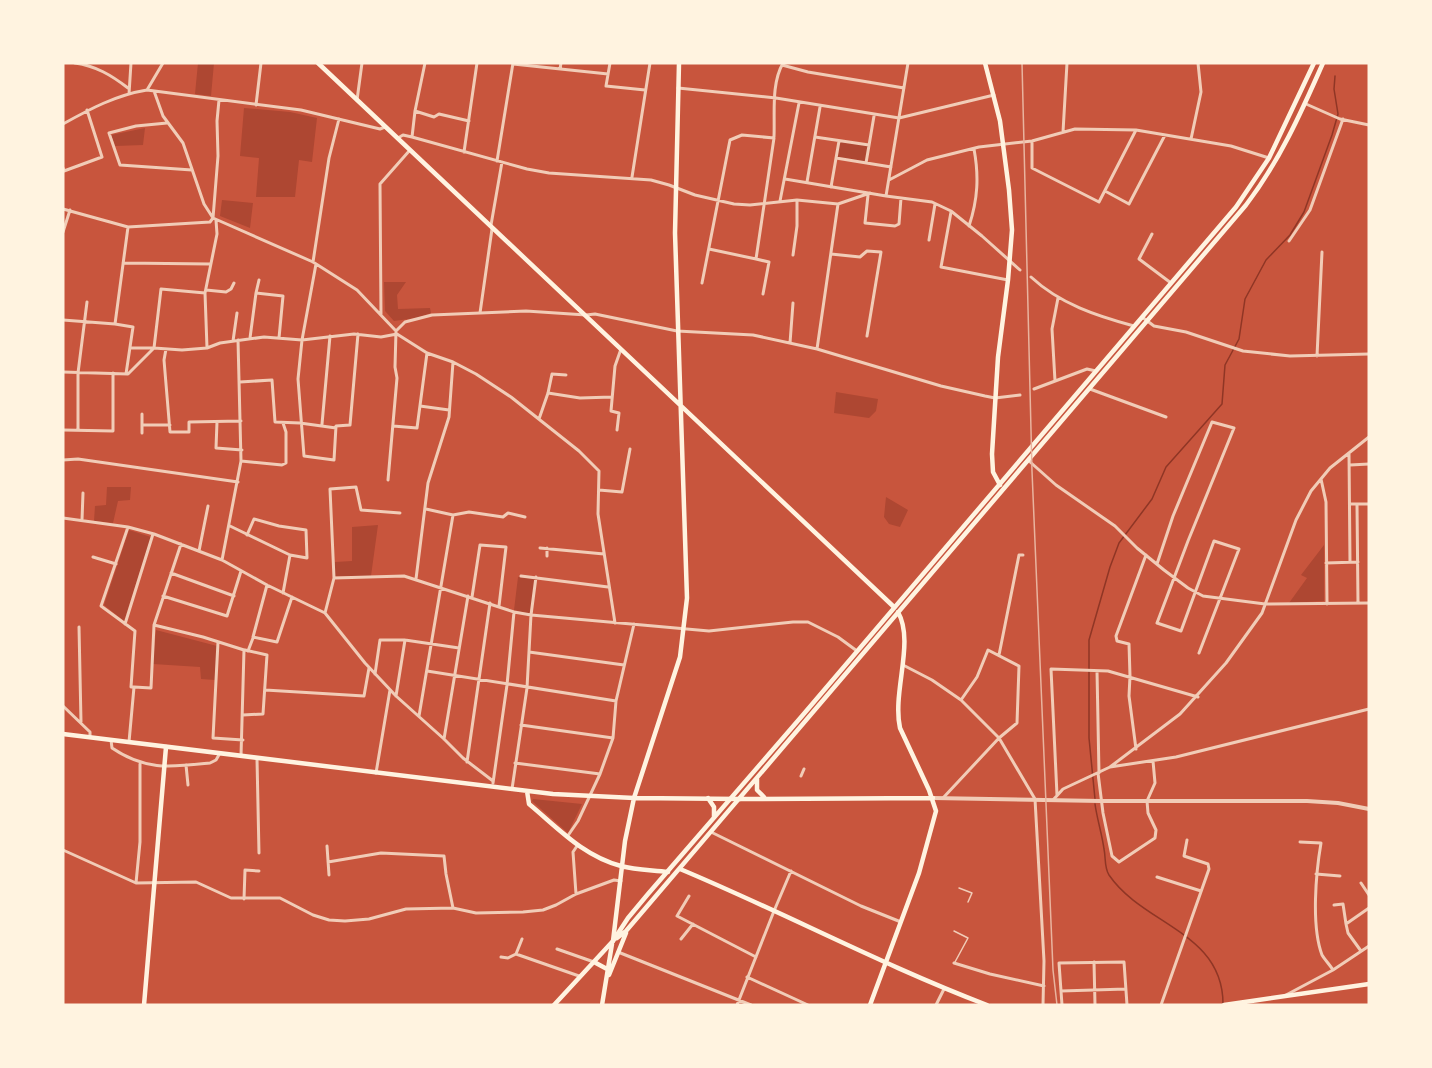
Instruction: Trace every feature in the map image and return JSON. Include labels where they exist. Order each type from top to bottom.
[{"type":"main road","points":[[318,63],[899,613],[904,637],[897,706],[900,728],[933,798],[936,811],[901,922],[870,1005]]},
{"type":"main road","points":[[602,1005],[634,798],[672,685],[680,657],[684,630],[687,568],[677,331],[675,187],[679,63]]},
{"type":"main road","points":[[985,63],[1000,121],[1012,230],[995,398],[992,465],[995,477],[1004,490]]},
{"type":"main road","points":[[554,1005],[613,941],[633,912],[1236,207],[1269,158],[1314,63]]},
{"type":"main road","points":[[613,941],[626,931],[680,869],[1148,322],[1256,192],[1286,142],[1323,63]]},
{"type":"main road","points":[[63,734],[492,784],[528,791],[588,796],[740,799],[933,798]]},
{"type":"main road","points":[[144,1005],[166,747]]},
{"type":"main road","points":[[757,779],[757,790],[766,798]]},
{"type":"main road","points":[[528,791],[529,804],[589,854],[622,866],[668,872]]},
{"type":"main road","points":[[708,798],[714,807],[713,820]]},
{"type":"main road","points":[[680,869],[886,964],[987,1005]]},
{"type":"main road","points":[[605,983],[626,931]]},
{"type":"main road","points":[[594,962],[607,969]]},
{"type":"main road","points":[[1227,1005],[1253,1003],[1286,995],[1369,984]]},
{"type":"street","points":[[75,63],[92,64],[109,73],[128,88]]},
{"type":"street","points":[[129,94],[131,63]]},
{"type":"street","points":[[147,90],[163,63]]},
{"type":"street","points":[[256,105],[261,63]]},
{"type":"street","points":[[357,100],[363,63]]},
{"type":"street","points":[[412,137],[415,111],[426,63]]},
{"type":"street","points":[[464,152],[477,63]]},
{"type":"street","points":[[497,160],[513,63],[608,74]]},
{"type":"street","points":[[560,69],[561,63]]},
{"type":"street","points":[[610,63],[606,86],[645,90]]},
{"type":"street","points":[[632,177],[650,63]]},
{"type":"street","points":[[886,196],[908,63]]},
{"type":"street","points":[[1064,132],[1066,63]]},
{"type":"street","points":[[1191,139],[1201,92],[1198,63]]},
{"type":"street","points":[[756,259],[774,138],[777,74],[783,64],[808,72],[904,88]]},
{"type":"street","points":[[678,88],[776,98],[874,116],[899,118],[994,95]]},
{"type":"street","points":[[63,124],[87,110],[129,94],[147,90],[301,110],[380,129],[385,127]]},
{"type":"street","points":[[154,91],[167,123],[183,143],[204,204],[215,219],[315,263],[357,290],[396,333],[427,353],[453,362],[512,396],[579,451],[599,471],[598,514],[615,623]]},
{"type":"street","points":[[207,348],[206,291],[217,234],[215,219],[219,100]]},
{"type":"street","points":[[780,201],[799,103]]},
{"type":"street","points":[[1305,104],[1341,119],[1369,125]]},
{"type":"street","points":[[807,182],[820,107]]},
{"type":"street","points":[[63,168],[64,171],[102,158],[87,110]]},
{"type":"street","points":[[415,111],[434,117],[439,114],[469,121]]},
{"type":"street","points":[[866,163],[874,116]]},
{"type":"street","points":[[339,119],[329,159],[302,340],[298,379],[304,456],[333,460],[336,426],[350,425],[358,334]]},
{"type":"street","points":[[1289,241],[1310,210],[1341,119]]},
{"type":"street","points":[[167,123],[136,126],[109,133],[120,165],[192,170]]},
{"type":"street","points":[[889,180],[927,160],[974,149],[1032,141],[1075,129],[1136,130],[1231,146],[1269,158]]},
{"type":"street","points":[[1032,141],[1032,168],[1100,202],[1136,130]]},
{"type":"street","points":[[396,138],[403,135],[412,137],[549,173],[632,177],[675,187],[719,202],[750,205],[797,200],[838,204],[869,194]]},
{"type":"street","points":[[702,283],[730,140],[742,135],[774,138]]},
{"type":"street","points":[[1105,191],[1129,204],[1165,135]]},
{"type":"street","points":[[815,137],[869,146]]},
{"type":"street","points":[[831,187],[839,141]]},
{"type":"street","points":[[969,226],[975,207],[978,183],[974,149]]},
{"type":"street","points":[[381,315],[380,183],[410,150]]},
{"type":"street","points":[[836,158],[891,167]]},
{"type":"street","points":[[480,313],[502,162]]},
{"type":"street","points":[[785,179],[869,194],[932,202],[951,212],[1020,270]]},
{"type":"street","points":[[869,194],[865,224],[895,226],[899,224],[901,198]]},
{"type":"street","points":[[793,255],[797,226],[797,200]]},
{"type":"street","points":[[817,350],[838,204]]},
{"type":"street","points":[[929,240],[935,204]]},
{"type":"street","points":[[63,208],[92,219],[128,227],[202,223],[215,219]]},
{"type":"street","points":[[63,232],[70,210]]},
{"type":"street","points":[[951,212],[941,267],[1008,280]]},
{"type":"street","points":[[115,324],[128,227]]},
{"type":"street","points":[[1152,234],[1139,259],[1172,282]]},
{"type":"street","points":[[709,249],[769,262],[763,294]]},
{"type":"street","points":[[831,254],[860,257],[867,251],[881,252],[867,336]]},
{"type":"street","points":[[1317,356],[1322,252]]},
{"type":"street","points":[[123,263],[210,264]]},
{"type":"street","points":[[1031,277],[1058,298],[1092,314],[1134,326]]},
{"type":"street","points":[[250,338],[259,280]]},
{"type":"street","points":[[63,372],[126,374],[138,366],[154,348],[161,289],[226,292],[234,283]]},
{"type":"street","points":[[256,293],[284,296],[279,338]]},
{"type":"street","points":[[1055,381],[1052,328],[1058,298]]},
{"type":"street","points":[[78,430],[78,373],[87,302]]},
{"type":"street","points":[[790,343],[793,303]]},
{"type":"street","points":[[130,348],[182,350],[207,348],[250,338],[302,340],[358,334],[381,337],[396,333],[405,322],[432,315],[526,311],[595,314],[677,331],[753,335],[817,350],[941,386],[995,398],[1020,395]]},
{"type":"street","points":[[233,341],[237,313]]},
{"type":"street","points":[[1142,317],[1154,326],[1186,332],[1236,350],[1290,356],[1369,354]]},
{"type":"street","points":[[63,321],[133,327],[126,374]]},
{"type":"street","points":[[388,480],[398,378],[394,367],[396,333]]},
{"type":"street","points":[[322,425],[330,336]]},
{"type":"street","points":[[222,560],[242,450],[238,340]]},
{"type":"street","points":[[166,349],[164,360],[170,432],[189,432],[189,422],[241,422]]},
{"type":"street","points":[[617,430],[619,413],[611,411],[615,366],[621,349]]},
{"type":"street","points":[[393,426],[417,428],[427,353]]},
{"type":"street","points":[[416,579],[428,483],[449,417],[453,362]]},
{"type":"street","points":[[1034,389],[1087,369],[1096,371]]},
{"type":"street","points":[[63,430],[113,431],[112,373]]},
{"type":"street","points":[[538,419],[548,393],[552,374],[566,375]]},
{"type":"street","points":[[240,382],[272,380],[274,423],[300,423],[336,428]]},
{"type":"street","points":[[1090,389],[1166,417]]},
{"type":"street","points":[[548,393],[580,398],[613,397]]},
{"type":"street","points":[[420,406],[449,410]]},
{"type":"street","points":[[142,414],[142,433]]},
{"type":"street","points":[[217,421],[216,448],[242,450]]},
{"type":"street","points":[[1157,564],[1173,516],[1212,422],[1234,428],[1157,623],[1181,631],[1214,541],[1239,549],[1199,653]]},
{"type":"street","points":[[241,461],[282,465],[286,463],[286,432],[283,423]]},
{"type":"street","points":[[142,425],[170,425]]},
{"type":"street","points":[[1053,800],[1063,789],[1110,767],[1136,749],[1198,697],[1241,644],[1262,613],[1296,520],[1311,490],[1330,468],[1369,437]]},
{"type":"street","points":[[599,490],[622,492],[630,449]]},
{"type":"street","points":[[1349,453],[1350,562]]},
{"type":"street","points":[[63,460],[78,459],[238,482]]},
{"type":"street","points":[[1029,461],[1056,485],[1115,526],[1175,578],[1203,596],[1265,604],[1369,603]]},
{"type":"street","points":[[1350,465],[1369,464]]},
{"type":"street","points":[[1321,479],[1326,502],[1327,604]]},
{"type":"street","points":[[325,613],[333,578],[330,489],[356,487],[361,510],[400,513]]},
{"type":"street","points":[[82,520],[83,493]]},
{"type":"street","points":[[1350,504],[1369,504]]},
{"type":"street","points":[[1357,504],[1358,603]]},
{"type":"street","points":[[199,551],[208,506]]},
{"type":"street","points":[[426,509],[453,515],[469,512],[502,517],[508,513],[525,517]]},
{"type":"street","points":[[419,716],[453,515]]},
{"type":"street","points":[[63,518],[128,527],[154,534],[222,560],[325,613],[369,668],[390,690],[492,784]]},
{"type":"street","points":[[230,526],[247,535],[290,555],[307,558],[306,530],[254,519],[247,535]]},
{"type":"street","points":[[128,527],[101,606],[135,631],[130,687],[151,687],[154,625],[181,544]]},
{"type":"street","points":[[125,624],[154,534]]},
{"type":"street","points":[[444,739],[459,648],[480,545],[506,548],[499,606]]},
{"type":"street","points":[[540,548],[604,554]]},
{"type":"street","points":[[547,548],[547,556]]},
{"type":"street","points":[[283,593],[290,555]]},
{"type":"street","points":[[999,655],[1019,555],[1023,555]]},
{"type":"street","points":[[1136,749],[1129,696],[1131,676],[1129,644],[1117,641],[1116,636],[1146,555]]},
{"type":"street","points":[[93,557],[116,564]]},
{"type":"street","points":[[1326,563],[1358,562]]},
{"type":"street","points":[[163,596],[227,616],[241,570]]},
{"type":"street","points":[[171,573],[234,596]]},
{"type":"street","points":[[333,578],[404,576],[514,612],[684,630],[709,632],[808,622],[838,637],[857,651]]},
{"type":"street","points":[[521,576],[608,587]]},
{"type":"street","points":[[512,789],[527,688],[531,615],[536,578]]},
{"type":"street","points":[[242,756],[246,650],[253,637],[267,585]]},
{"type":"street","points":[[253,637],[277,642],[292,597]]},
{"type":"street","points":[[467,762],[481,680],[490,603]]},
{"type":"street","points":[[492,784],[507,685],[514,612]]},
{"type":"street","points":[[567,837],[578,821],[600,774],[613,738],[616,701],[634,624]]},
{"type":"street","points":[[154,625],[267,655],[263,714],[243,715]]},
{"type":"street","points":[[79,627],[81,722]]},
{"type":"street","points":[[375,674],[380,640],[405,640],[459,648]]},
{"type":"street","points":[[396,696],[405,640]]},
{"type":"street","points":[[218,642],[213,738],[243,740]]},
{"type":"street","points":[[942,798],[999,738],[1017,723],[1019,666],[988,650],[977,677],[962,700]]},
{"type":"street","points":[[529,652],[624,666]]},
{"type":"street","points":[[902,664],[962,700],[999,738],[1035,799],[1044,1005]]},
{"type":"street","points":[[266,690],[364,696],[369,668]]},
{"type":"street","points":[[1057,795],[1051,669],[1108,671],[1198,697]]},
{"type":"street","points":[[427,671],[616,701]]},
{"type":"street","points":[[1096,671],[1097,774],[1112,856],[1119,862],[1155,838],[1156,830],[1148,813],[1147,801],[1155,783],[1153,761]]},
{"type":"street","points":[[129,742],[134,687]]},
{"type":"street","points":[[376,772],[390,690]]},
{"type":"street","points":[[63,706],[90,732],[90,737]]},
{"type":"street","points":[[1110,767],[1176,757],[1369,709]]},
{"type":"street","points":[[521,725],[613,738]]},
{"type":"street","points":[[111,740],[112,748],[140,764],[164,767],[213,762],[220,753]]},
{"type":"street","points":[[257,758],[259,853]]},
{"type":"street","points":[[136,883],[140,842],[140,764]]},
{"type":"street","points":[[515,764],[600,774]]},
{"type":"street","points":[[186,765],[188,786]]},
{"type":"street","points":[[801,776],[804,769]]},
{"type":"street","points":[[933,798],[1307,801],[1338,803],[1369,809]]},
{"type":"street","points":[[711,832],[861,906],[901,922]]},
{"type":"street","points":[[1161,1005],[1209,866],[1184,856],[1187,840]]},
{"type":"street","points":[[1300,842],[1321,843],[1316,874],[1318,937],[1323,956],[1333,970]]},
{"type":"street","points":[[327,846],[329,875]]},
{"type":"street","points":[[576,894],[573,852],[577,846]]},
{"type":"street","points":[[63,850],[136,883],[196,882],[223,896],[243,899],[280,898],[314,915],[329,920],[345,921],[369,919],[406,909],[453,908],[476,913],[523,912],[556,905],[576,894],[614,880],[621,881]]},
{"type":"street","points":[[328,862],[381,853],[444,856],[453,908]]},
{"type":"street","points":[[243,899],[245,870],[259,871]]},
{"type":"street","points":[[737,1005],[791,871]]},
{"type":"street","points":[[1316,874],[1340,876]]},
{"type":"street","points":[[1157,877],[1202,891]]},
{"type":"street","points":[[1361,883],[1369,895]]},
{"type":"street","points":[[689,896],[677,916],[756,957]]},
{"type":"street","points":[[1334,905],[1343,904],[1348,933],[1360,951]]},
{"type":"street","points":[[1347,924],[1369,908]]},
{"type":"street","points":[[681,939],[693,924]]},
{"type":"street","points":[[501,957],[508,958],[516,954],[522,939]]},
{"type":"street","points":[[1286,995],[1333,970],[1369,946]]},
{"type":"street","points":[[557,949],[594,962]]},
{"type":"street","points":[[618,952],[752,1005]]},
{"type":"street","points":[[516,954],[579,976]]},
{"type":"street","points":[[1094,962],[1095,1005]]},
{"type":"street","points":[[1062,1005],[1059,963],[1124,962],[1126,1005]]},
{"type":"street","points":[[954,963],[1044,986]]},
{"type":"street","points":[[747,977],[808,1005]]},
{"type":"street","points":[[936,1005],[944,989]]},
{"type":"street","points":[[1061,991],[1125,989]]},
{"type":"lane","points":[[959,888],[972,893],[968,902]]},
{"type":"lane","points":[[954,930],[968,938],[954,963]]},
{"type":"shaded area","points":[[198,63],[214,63],[211,96],[195,94]]},
{"type":"shaded area","points":[[244,108],[290,112],[317,118],[312,162],[299,160],[295,197],[256,197],[259,158],[240,156]]},
{"type":"shaded area","points":[[145,128],[143,145],[115,146],[111,135]]},
{"type":"shaded area","points":[[839,141],[869,145],[866,163],[836,158]]},
{"type":"shaded area","points":[[222,200],[253,203],[250,228],[220,216]]},
{"type":"shaded area","points":[[384,282],[406,282],[397,295],[398,309],[430,308],[431,313],[417,318],[394,321],[385,311]]},
{"type":"shaded area","points":[[836,392],[878,399],[876,411],[869,418],[834,413]]},
{"type":"shaded area","points":[[107,487],[131,487],[130,500],[118,501],[113,523],[94,521],[95,506],[106,505]]},
{"type":"shaded area","points":[[886,497],[908,510],[900,527],[889,524],[884,517]]},
{"type":"shaded area","points":[[378,525],[371,576],[335,576],[335,562],[352,561],[352,527]]},
{"type":"shaded area","points":[[129,530],[151,537],[124,621],[104,605]]},
{"type":"shaded area","points":[[1324,545],[1324,601],[1289,603],[1307,578],[1301,575]]},
{"type":"shaded area","points":[[518,577],[535,579],[530,614],[514,610]]},
{"type":"shaded area","points":[[156,630],[217,646],[215,680],[201,679],[200,667],[153,664]]},
{"type":"shaded area","points":[[533,799],[582,804],[568,833],[532,801]]},
{"type":"waterway","points":[[1095,799],[1089,738],[1089,640],[1110,567],[1119,543],[1152,499],[1166,467],[1222,404],[1225,365],[1239,339],[1245,299],[1266,260],[1290,235],[1304,212],[1332,135],[1338,114],[1334,89],[1335,76]]},
{"type":"waterway","points":[[1095,804],[1107,872],[1124,892],[1179,931],[1210,960],[1219,980],[1223,1004]]},
{"type":"railway","points":[[1022,63],[1032,471],[1053,970],[1057,1005]]}]
